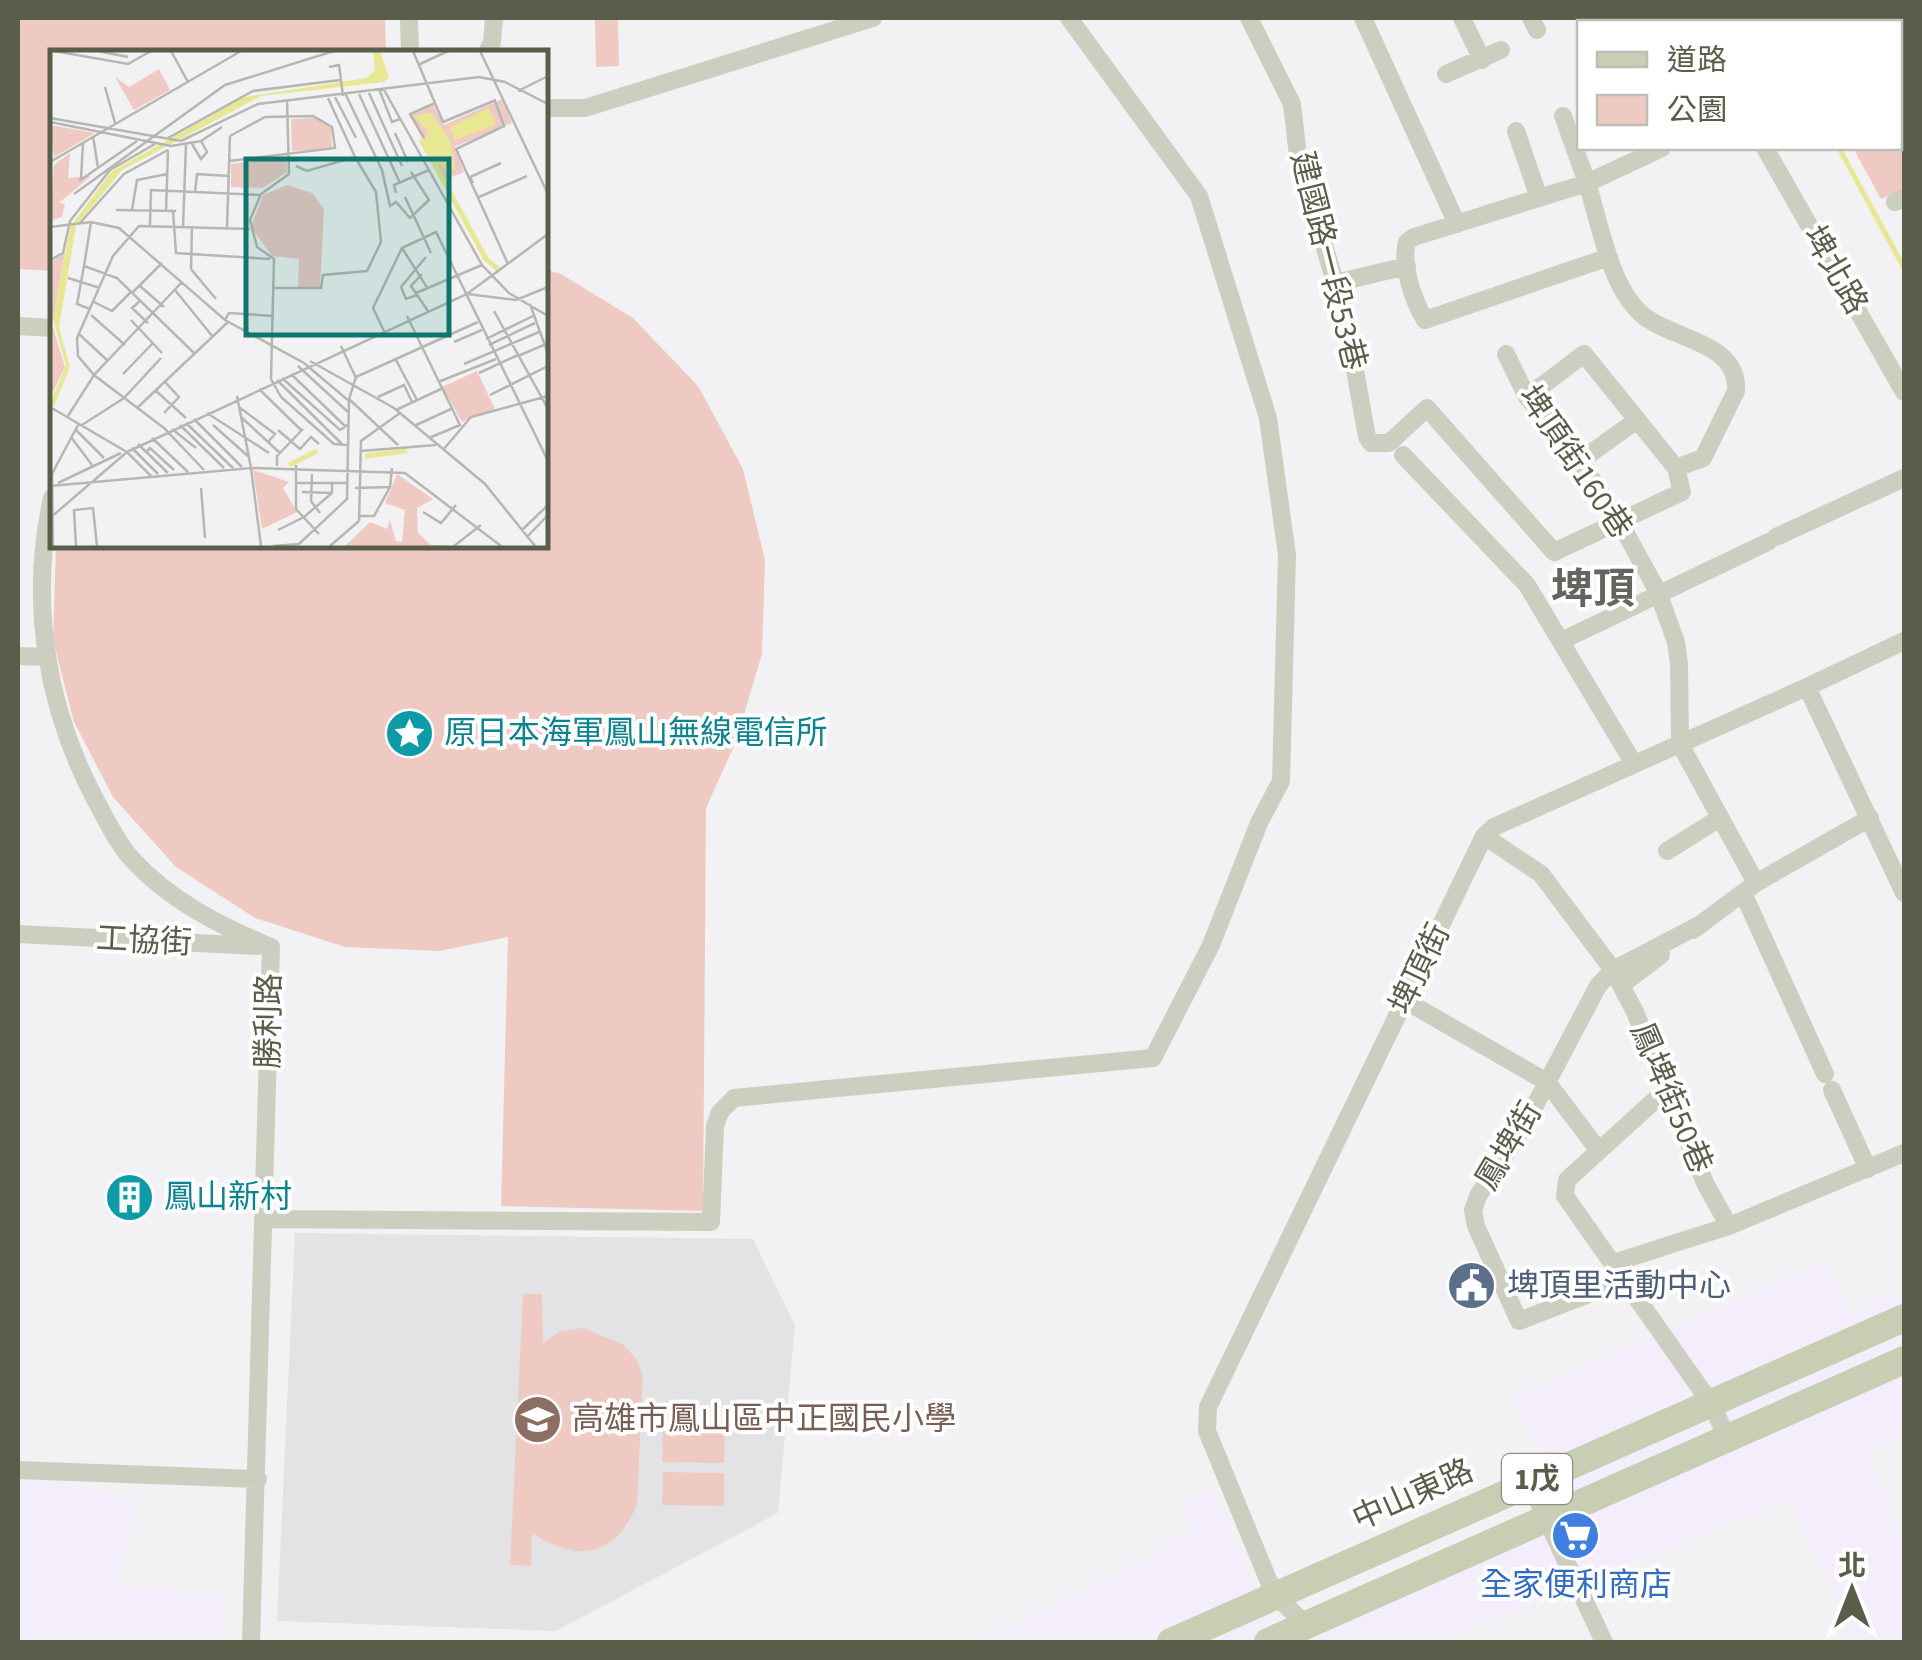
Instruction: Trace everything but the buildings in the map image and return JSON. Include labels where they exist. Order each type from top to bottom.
[{"type":"main road","name":"中山東路","points":[[1171,1642],[1904,1318]]},
{"type":"main road","name":"1戊","points":[[1268,1642],[1904,1360]]},
{"type":"street","points":[[409,18],[410,50]]},
{"type":"street","points":[[488,50],[494,18]]},
{"type":"street","points":[[548,108],[584,108],[872,18]]},
{"type":"street","points":[[264,1219],[711,1222],[715,1126],[720,1112],[734,1098],[1153,1058],[1210,945],[1282,780],[1286,555],[1268,418],[1199,196],[1069,18]]},
{"type":"street","name":"建國路一段53巷","points":[[1249,18],[1292,104],[1298,156],[1346,320],[1371,443],[1390,442],[1427,408],[1554,552],[1619,521]]},
{"type":"street","points":[[1363,18],[1457,224]]},
{"type":"street","points":[[1462,18],[1482,60]]},
{"type":"street","points":[[1446,74],[1502,50]]},
{"type":"street","points":[[1563,116],[1608,257],[1626,294],[1645,318],[1716,350],[1735,379],[1736,391],[1703,458],[1676,468]]},
{"type":"street","points":[[1516,131],[1539,198]]},
{"type":"street","points":[[1608,257],[1426,320],[1406,266],[1407,242],[1587,183],[1658,150]]},
{"type":"street","name":"埤北路","points":[[1766,150],[1904,392]]},
{"type":"street","points":[[1335,283],[1406,266]]},
{"type":"street","points":[[18,326],[50,328]]},
{"type":"street","name":"埤頂街160巷","points":[[1506,354],[1527,397],[1580,461],[1658,592],[1680,663],[1680,744]]},
{"type":"street","points":[[1527,397],[1584,354],[1676,468],[1682,492],[1619,521]]},
{"type":"street","points":[[1580,461],[1637,420]]},
{"type":"street","points":[[1403,454],[1527,585],[1634,764]]},
{"type":"street","points":[[1561,641],[1904,478]]},
{"type":"street","name":"勝利路","points":[[50,508],[44,536],[42,624],[58,712],[80,770],[109,825],[132,858],[214,923],[271,947],[251,1642]]},
{"type":"street","points":[[1484,836],[1494,828],[1904,641]]},
{"type":"street","points":[[18,656],[46,657]]},
{"type":"street","points":[[1807,687],[1904,894]]},
{"type":"street","points":[[1680,744],[1720,818],[1868,1169]]},
{"type":"street","points":[[1667,850],[1720,818]]},
{"type":"street","name":"鳳埤街","points":[[1624,1280],[1519,1321],[1476,1226],[1473,1210],[1478,1196],[1524,1126],[1586,1004],[1617,977],[1750,888],[1870,818]]},
{"type":"street","name":"鳳埤街50巷","points":[[1484,836],[1540,874],[1617,977],[1706,1185],[1729,1226]]},
{"type":"street","name":"埤頂街","points":[[1306,1625],[1274,1594],[1207,1431],[1208,1407],[1484,836]]},
{"type":"street","name":"工協街","points":[[18,934],[271,947]]},
{"type":"street","points":[[1404,1000],[1547,1082],[1599,1151]]},
{"type":"street","points":[[1667,1089],[1567,1180],[1566,1196],[1712,1405],[1727,1438]]},
{"type":"street","points":[[1613,1264],[1729,1226],[1904,1153]]},
{"type":"street","points":[[18,1470],[258,1479]]},
{"type":"street","points":[[1529,1482],[1604,1642]]},
{"type":"shaded area","points":[[1904,18],[1904,133],[1902,20],[1762,20]]},
{"type":"shaded area","name":"高雄市鳳山區中正國民小學","points":[[295,1233],[753,1239],[795,1325],[778,1513],[556,1631],[277,1621]]},
{"type":"shaded area","points":[[1822,1262],[1852,1314],[1904,1288],[1904,1434],[1866,1453],[1904,1543],[1904,1642],[1857,1642],[1789,1498],[1436,1642],[1289,1642],[1570,1515],[1514,1397]]},
{"type":"shaded area","points":[[18,1480],[77,1483],[139,1503],[113,1586],[220,1595],[226,1642],[18,1642]]},
{"type":"shaded area","points":[[1211,1489],[1281,1642],[979,1642],[1167,1549],[1193,1530],[1182,1503]]},
{"type":"green space","points":[[18,18],[385,18],[386,50],[50,50],[50,271],[18,269]]},
{"type":"green space","points":[[595,18],[618,18],[619,66],[596,67]]},
{"type":"green space","points":[[1904,18],[1904,189],[1881,199],[1854,150],[1902,150],[1902,20],[1846,20]]},
{"type":"green space","name":"原日本海軍鳳山無線電信所","points":[[548,270],[633,318],[698,386],[743,469],[765,560],[762,654],[735,744],[706,808],[703,1211],[501,1206],[508,937],[439,951],[345,947],[255,918],[176,867],[113,797],[74,722],[53,640],[56,548],[548,548]]},
{"type":"green space","points":[[523,1294],[542,1294],[543,1343],[561,1331],[583,1328],[624,1345],[643,1375],[637,1504],[628,1522],[618,1535],[594,1550],[565,1549],[532,1533],[531,1566],[510,1565]]},
{"type":"green space","points":[[663,1428],[725,1430],[724,1463],[662,1462]]},
{"type":"green space","points":[[663,1472],[724,1473],[724,1506],[662,1505]]},
{"type":"waterway","points":[[1840,150],[1904,268]]},
{"type":"place","name":"原日本海軍鳳山無線電信所","points":[[409,733]]},
{"type":"place","name":"鳳山新村","points":[[129,1197]]},
{"type":"place","name":"埤頂里活動中心","points":[[1472,1286]]},
{"type":"place","name":"高雄市鳳山區中正國民小學","points":[[537,1419]]},
{"type":"place","name":"全家便利商店","points":[[1576,1535]]},
{"type":"district","name":"埤頂","points":[[1593,590]]}]
